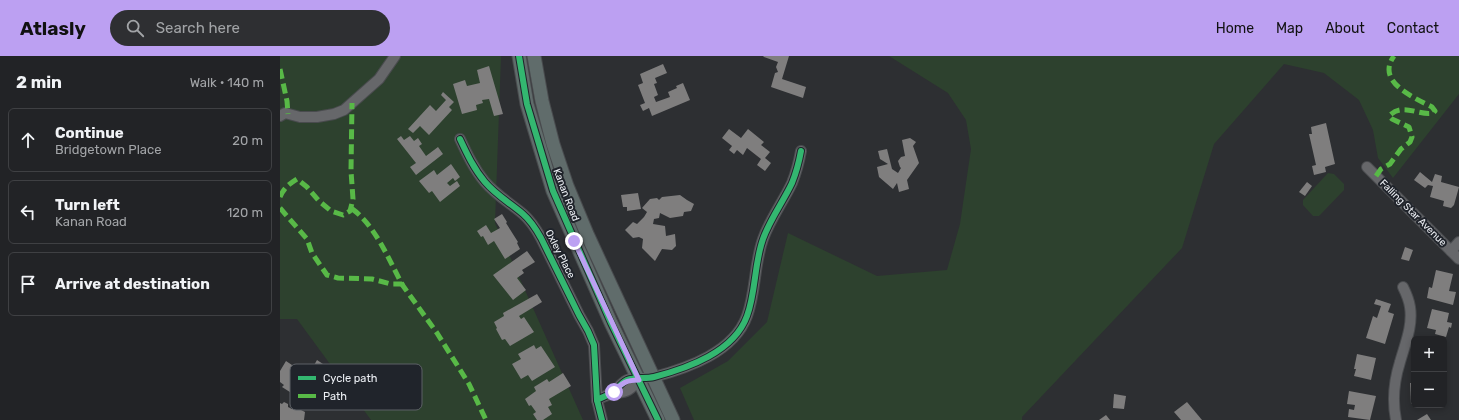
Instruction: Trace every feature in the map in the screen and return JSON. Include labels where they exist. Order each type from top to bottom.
[{"type":"main road","name":"Kanan Road","points":[[519,56],[527,104],[552,192],[611,322],[658,420]]},
{"type":"main road","name":"Kanan Road","points":[[534,56],[553,144],[567,186],[587,234],[673,420]]},
{"type":"street","points":[[280,116],[286,113],[300,117],[317,117],[334,114],[344,110],[379,79],[395,56]]},
{"type":"street","name":"Oxley Place","points":[[460,139],[473,165],[485,182],[499,196],[523,214],[535,227],[542,238],[594,345],[597,400],[602,420]]},
{"type":"street","points":[[597,400],[614,392],[619,385],[628,380],[653,378],[712,356],[729,344],[747,318],[751,306],[762,240],[792,183],[801,151]]},
{"type":"street","name":"Falling Star Avenue","points":[[1367,167],[1459,259]]},
{"type":"street","points":[[1451,251],[1459,242]]},
{"type":"street","points":[[1396,420],[1394,394],[1396,378],[1407,342],[1410,324],[1410,307],[1403,287]]},
{"type":"green space","points":[[280,56],[501,56],[495,223],[583,420],[371,420],[364,410],[422,410],[422,364],[330,364],[297,319],[280,319]]},
{"type":"green space","points":[[889,56],[1459,56],[1459,94],[1393,178],[1378,158],[1373,130],[1359,100],[1324,73],[1284,64],[1214,144],[1182,248],[1022,417],[1022,420],[694,420],[680,388],[728,361],[767,322],[788,233],[877,276],[947,270],[960,224],[971,149],[966,120],[948,93]]},
{"type":"green space","points":[[1328,173],[1334,174],[1344,184],[1344,190],[1319,216],[1313,216],[1303,205],[1303,200]]},
{"type":"building","points":[[763,56],[789,56],[782,79],[806,87],[803,98],[771,87],[775,73],[778,72],[776,67],[778,62]]},
{"type":"building","points":[[663,64],[667,73],[655,78],[657,83],[654,84],[658,95],[654,97],[656,102],[670,97],[668,92],[677,88],[676,86],[683,83],[690,100],[652,116],[649,108],[643,111],[640,105],[645,103],[638,85],[643,83],[640,74]]},
{"type":"building","points":[[489,66],[503,114],[494,116],[489,99],[482,100],[483,103],[476,105],[477,110],[462,114],[453,84],[465,80],[467,86],[480,83],[477,70]]},
{"type":"building","points":[[443,92],[454,102],[449,107],[452,110],[429,135],[420,126],[413,133],[408,129],[430,105],[436,111],[446,100],[441,95]]},
{"type":"building","points":[[1326,123],[1335,164],[1325,167],[1326,172],[1314,175],[1312,166],[1316,165],[1309,134],[1312,134],[1311,127]]},
{"type":"building","points":[[729,129],[741,138],[748,129],[764,142],[761,145],[770,152],[765,158],[771,163],[765,171],[757,165],[761,159],[747,148],[743,155],[737,150],[734,154],[729,150],[732,146],[722,138]]},
{"type":"building","points":[[401,136],[404,140],[410,136],[414,141],[418,138],[422,144],[419,146],[426,156],[438,147],[443,154],[416,175],[410,167],[416,163],[397,139]]},
{"type":"building","points":[[910,138],[916,142],[913,146],[919,163],[907,180],[909,189],[899,192],[897,183],[893,189],[879,177],[877,167],[888,164],[880,159],[878,151],[887,149],[892,169],[898,173],[901,168],[898,161],[901,157],[905,156],[902,140]]},
{"type":"building","points":[[451,164],[460,177],[455,181],[453,178],[447,183],[450,186],[457,181],[460,186],[440,202],[432,191],[429,193],[419,181],[434,170],[437,175]]},
{"type":"building","points":[[1420,172],[1432,182],[1435,174],[1442,176],[1441,182],[1459,187],[1454,205],[1451,208],[1443,206],[1444,201],[1430,197],[1433,186],[1428,185],[1425,188],[1414,180]]},
{"type":"building","points":[[1307,182],[1312,186],[1305,196],[1299,192]]},
{"type":"building","points":[[638,193],[641,209],[627,211],[627,207],[623,207],[621,195]]},
{"type":"building","points":[[680,195],[694,204],[691,211],[684,212],[683,216],[670,218],[660,213],[659,218],[654,219],[653,224],[665,226],[666,236],[675,234],[676,246],[672,250],[662,249],[655,261],[642,248],[643,239],[639,237],[633,238],[625,230],[633,222],[637,224],[644,217],[647,212],[642,208],[650,199],[657,198],[659,200],[662,197]]},
{"type":"building","points":[[502,214],[518,242],[517,243],[520,249],[505,259],[494,241],[488,245],[483,236],[481,237],[477,231],[486,225],[491,233],[500,228],[494,219]]},
{"type":"building","points":[[1405,247],[1413,250],[1409,261],[1401,259]]},
{"type":"building","points":[[527,251],[535,262],[522,270],[524,273],[517,278],[526,290],[513,300],[493,275]]},
{"type":"building","points":[[1436,270],[1453,274],[1449,291],[1456,292],[1453,305],[1427,298],[1429,287],[1432,288]]},
{"type":"building","points":[[537,294],[542,302],[519,316],[521,319],[524,317],[534,332],[510,346],[505,339],[502,340],[494,322],[504,316],[503,313]]},
{"type":"building","points":[[1376,299],[1391,304],[1388,312],[1394,314],[1385,344],[1366,338],[1373,316],[1377,318],[1381,306],[1374,304]]},
{"type":"building","points":[[1432,309],[1449,313],[1447,322],[1452,323],[1446,336],[1435,334],[1436,330],[1427,328]]},
{"type":"building","points":[[534,345],[536,349],[541,346],[555,367],[532,381],[528,375],[521,379],[512,364],[521,359],[518,354]]},
{"type":"building","points":[[1357,354],[1376,358],[1371,380],[1354,376]]},
{"type":"building","points":[[317,360],[323,364],[315,364]]},
{"type":"building","points":[[286,361],[290,364],[290,392],[282,387],[284,385],[280,382],[280,371]]},
{"type":"building","points":[[563,373],[571,386],[549,399],[552,405],[548,407],[552,414],[543,420],[537,420],[533,414],[536,412],[531,405],[529,406],[525,399],[536,391],[534,387],[547,379],[549,382]]},
{"type":"building","points":[[1410,383],[1411,383],[1411,404]]},
{"type":"building","points":[[1349,391],[1376,396],[1370,420],[1348,417],[1349,409],[1354,410],[1355,405],[1347,404]]},
{"type":"building","points":[[1114,394],[1126,396],[1124,409],[1113,408]]},
{"type":"building","points":[[284,402],[288,404],[290,410],[301,410],[305,412],[304,420],[280,420],[280,403],[282,404]]},
{"type":"building","points":[[1187,402],[1202,420],[1181,420],[1174,412]]},
{"type":"building","points":[[1427,414],[1431,420],[1417,420]]},
{"type":"building","points":[[1106,415],[1110,420],[1099,420]]},
{"type":"marked path","points":[[1376,176],[1381,169],[1390,164],[1401,149],[1410,142],[1412,137],[1409,127],[1389,116],[1400,110],[1427,113],[1433,113],[1435,111],[1432,107],[1407,94],[1393,81],[1390,74],[1389,65],[1394,56]]},
{"type":"marked path","points":[[280,69],[287,101],[288,114]]},
{"type":"marked path","points":[[280,197],[287,186],[297,179],[331,211],[343,215],[350,211],[353,199],[351,171],[352,103]]},
{"type":"marked path","points":[[280,208],[307,239],[312,253],[327,275],[338,278],[372,279],[391,284],[402,284],[374,233],[360,215],[351,208]]},
{"type":"marked path","points":[[401,283],[437,333],[469,384],[486,420]]},
{"type":"cycle path","points":[[519,56],[527,104],[553,191],[611,323],[658,420]]},
{"type":"cycle path","points":[[460,139],[474,167],[489,187],[526,216],[541,238],[594,345],[597,400]]},
{"type":"cycle path","points":[[602,420],[597,400],[614,392],[625,381],[654,377],[695,363],[721,349],[741,329],[750,307],[758,258],[763,239],[769,224],[792,183],[801,151]]},
{"type":"route","points":[[574,241],[639,380],[628,380],[619,385],[614,392]]}]
